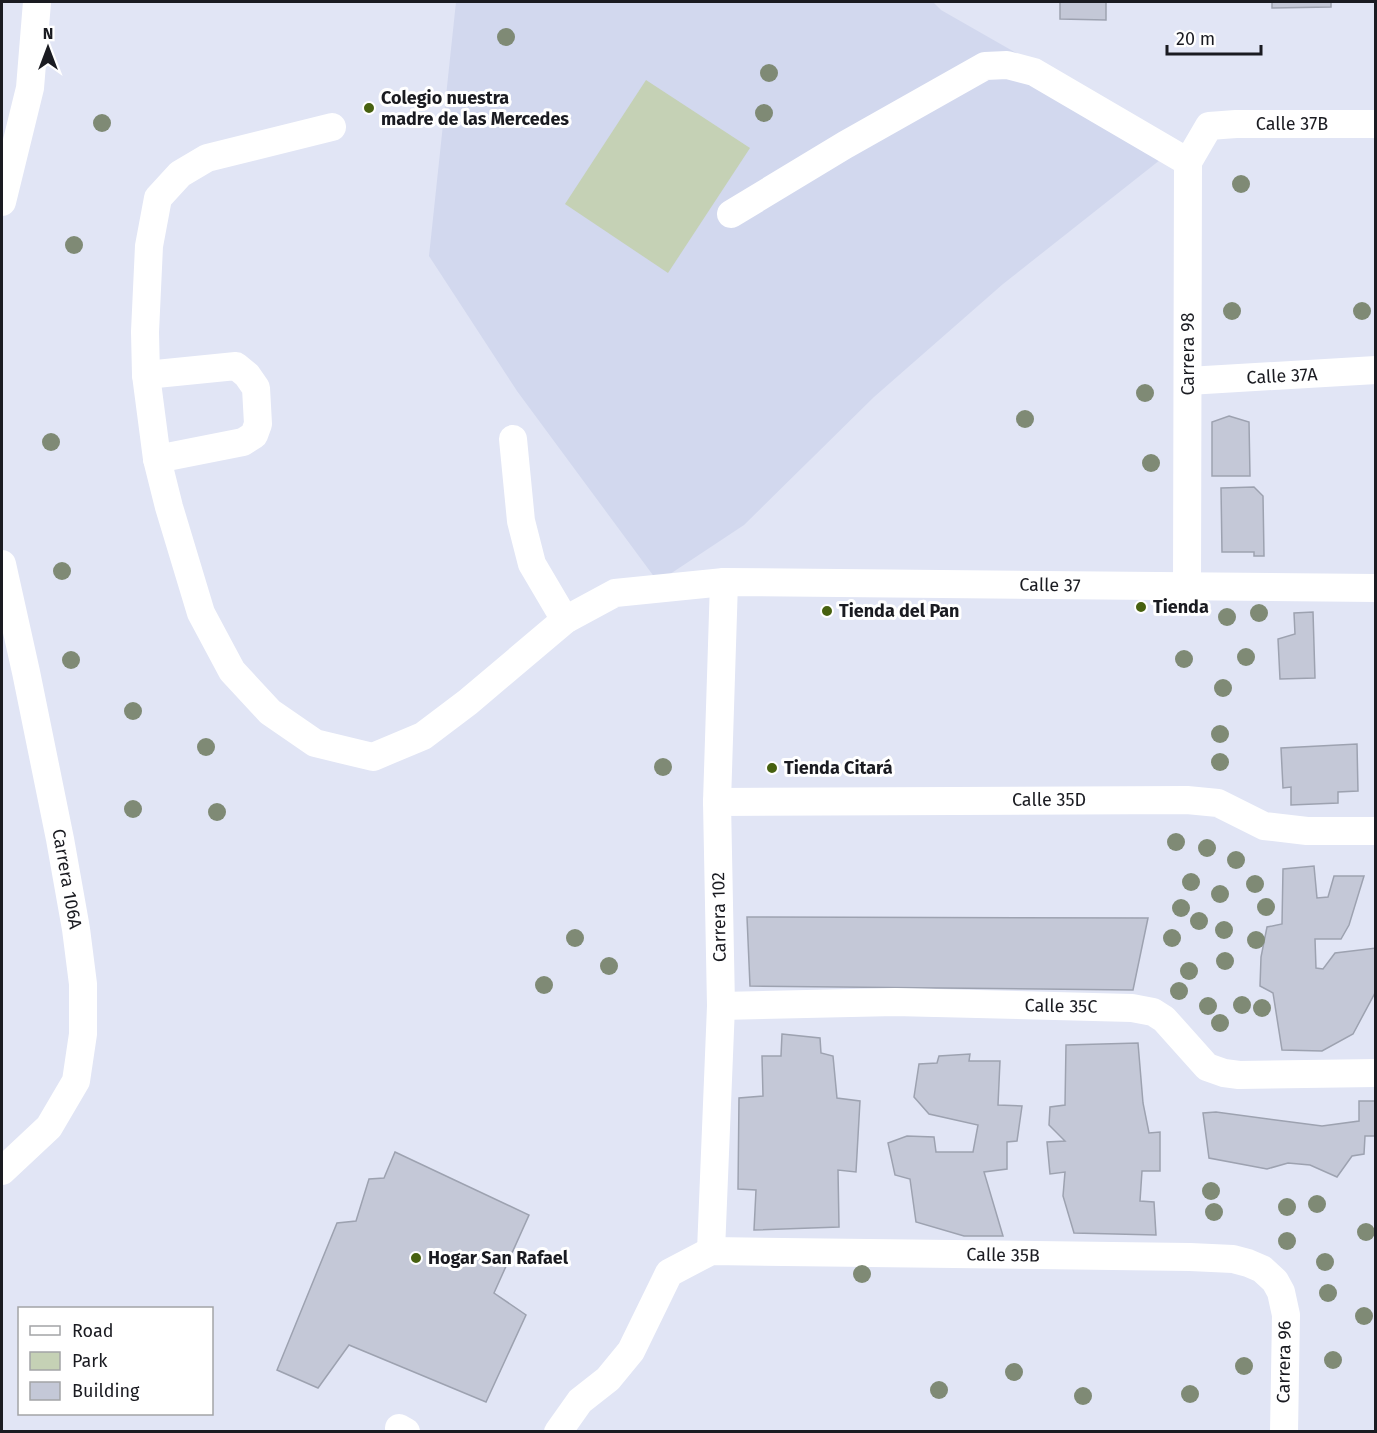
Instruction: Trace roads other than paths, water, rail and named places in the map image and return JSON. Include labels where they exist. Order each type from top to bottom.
[{"type":"street","points":[[2,202],[30,88],[37,2]]},
{"type":"street","points":[[731,214],[845,145],[985,66],[1007,65],[1034,72],[1188,162]]},
{"type":"street","name":"Calle 37B","points":[[1188,162],[1209,126],[1376,124]]},
{"type":"street","name":"Calle 37","points":[[332,127],[207,158],[180,174],[158,198],[149,246],[145,332],[146,375],[157,459],[201,613],[232,671],[270,712],[315,743],[373,757],[423,736],[468,702],[565,621],[615,593],[724,582],[1376,588]]},
{"type":"street","name":"Carrera 98","points":[[1187,587],[1188,162]]},
{"type":"street","points":[[146,375],[236,366],[247,375],[256,388],[258,423],[254,435],[243,442],[157,459]]},
{"type":"street","name":"Calle 37A","points":[[1188,381],[1376,370]]},
{"type":"street","points":[[513,439],[521,521],[532,564],[565,621]]},
{"type":"street","name":"Carrera 106A","points":[[2,564],[26,672],[76,929],[83,984],[83,1034],[76,1081],[60,1109],[49,1127],[2,1171]]},
{"type":"street","name":"Carrera 102","points":[[711,1251],[721,1005],[717,802],[724,582]]},
{"type":"street","name":"Calle 35D","points":[[717,802],[1187,800],[1218,803],[1264,826],[1307,831],[1376,831]]},
{"type":"street","name":"Calle 35C","points":[[721,1005],[895,1002],[1132,1008],[1153,1012],[1164,1019],[1207,1068],[1224,1073],[1239,1075],[1376,1073]]},
{"type":"street","points":[[558,1431],[580,1401],[608,1380],[631,1351],[669,1273],[711,1251]]},
{"type":"street","name":"Calle 35B","points":[[711,1251],[1233,1259],[1262,1269],[1275,1281],[1281,1292]]},
{"type":"street","name":"Carrera 96","points":[[1281,1292],[1286,1315],[1284,1431]]},
{"type":"place","name":"Colegio nuestra madre de las Mercedes","points":[[369,108]]},
{"type":"place","name":"Tienda","points":[[1141,607]]},
{"type":"place","name":"Tienda del Pan","points":[[827,611]]},
{"type":"place","name":"Tienda Citará","points":[[772,768]]},
{"type":"place","name":"Hogar San Rafael","points":[[416,1258]]}]
